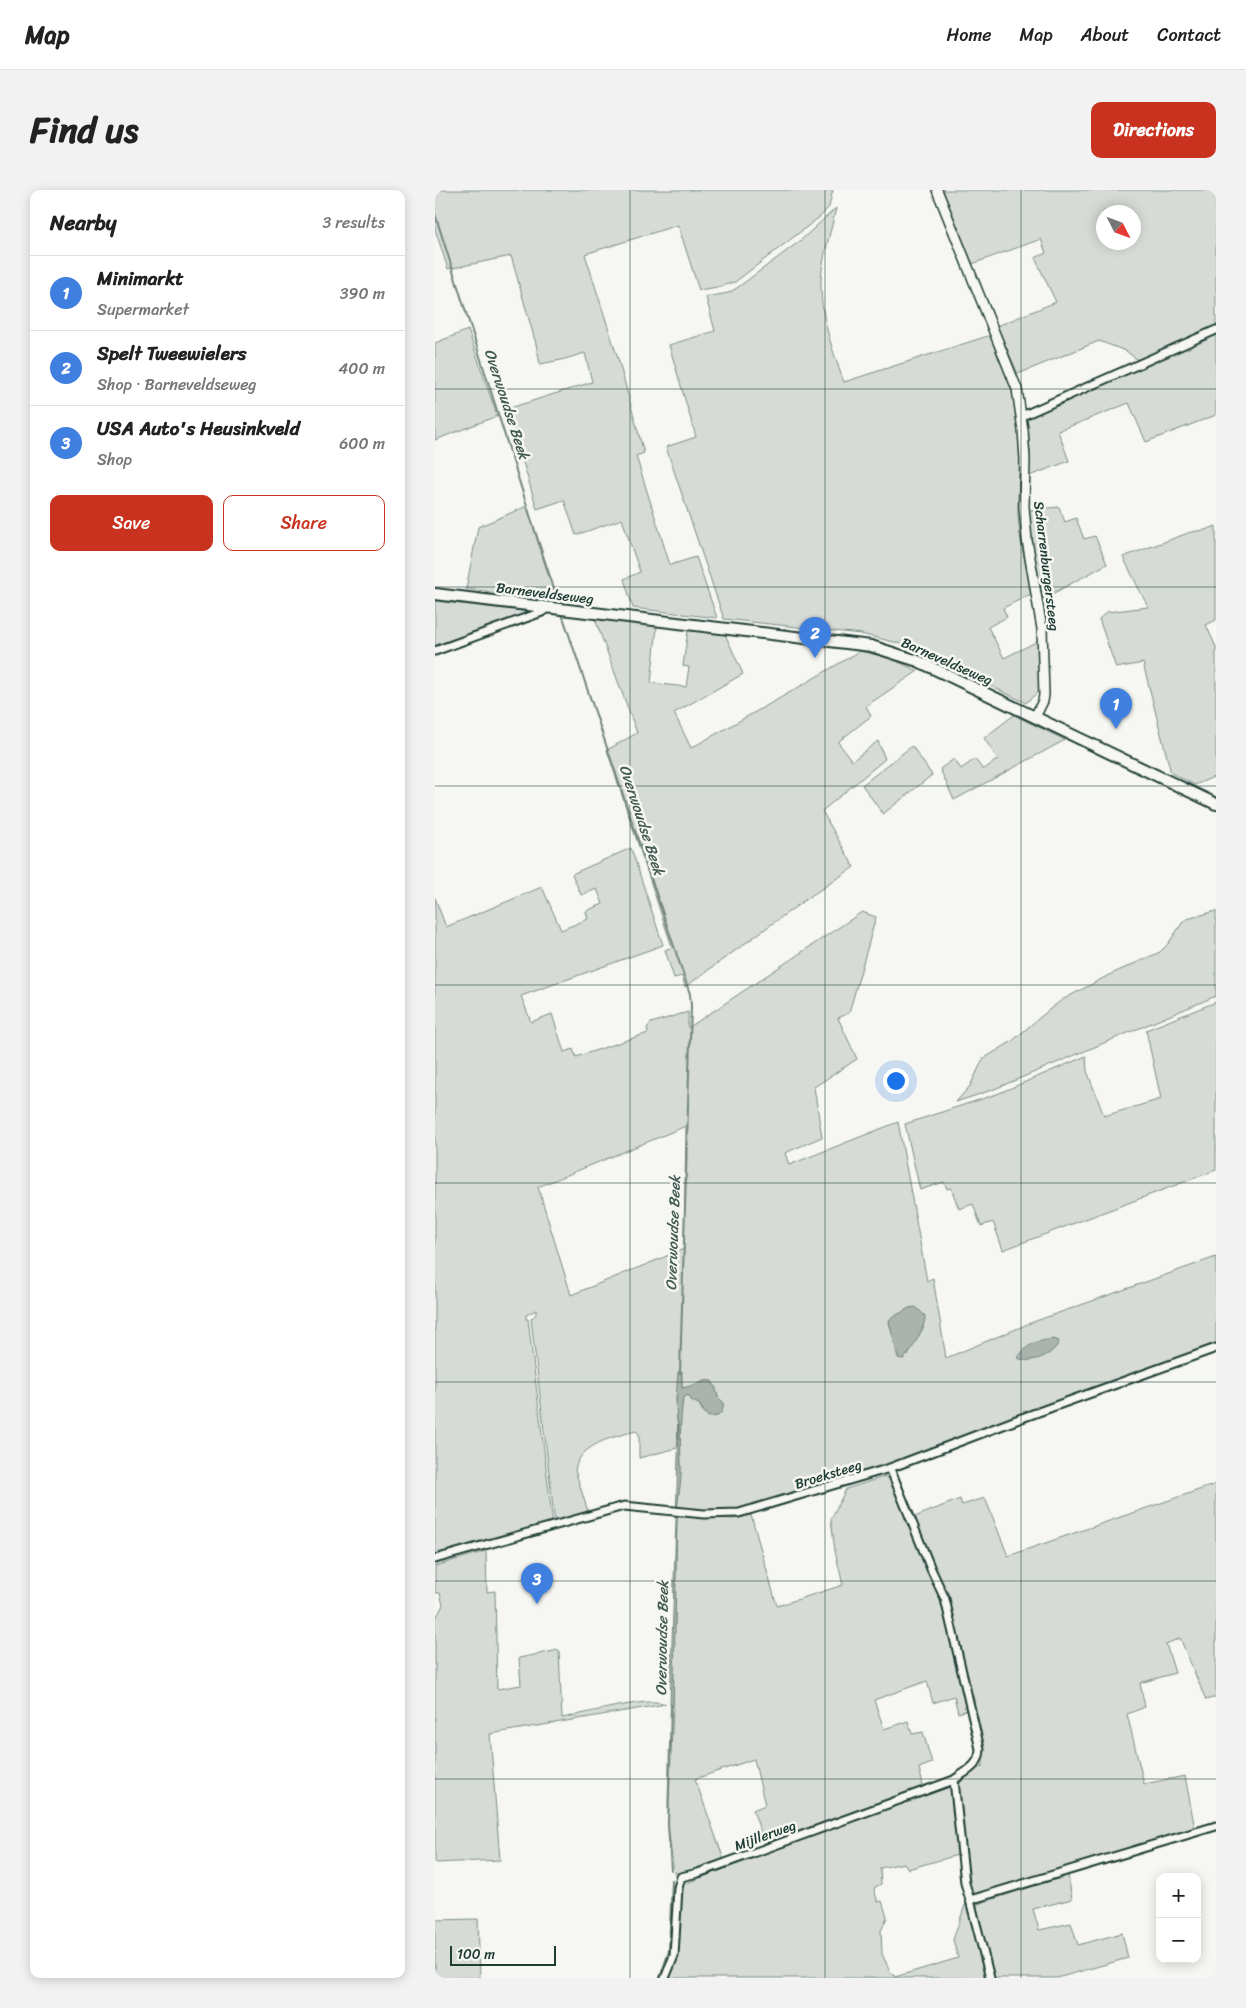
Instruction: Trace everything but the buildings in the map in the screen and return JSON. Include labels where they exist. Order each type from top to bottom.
[{"type":"main road","name":"Barneveldseweg","points":[[435,594],[871,646],[918,661],[1216,804]]},
{"type":"street","name":"Scharrenburgersteeg","points":[[937,190],[1017,389],[1022,416],[1025,459],[1023,507],[1042,629],[1044,695],[1035,717]]},
{"type":"street","points":[[1022,416],[1216,330]]},
{"type":"street","points":[[435,651],[542,612],[549,607]]},
{"type":"street","name":"Broeksteeg","points":[[435,1559],[615,1508],[630,1506],[705,1514],[739,1512],[891,1468],[1019,1419],[1216,1348]]},
{"type":"street","name":"Mijllerweg","points":[[665,1978],[674,1956],[678,1888],[681,1877],[698,1873],[954,1780],[976,1764],[980,1758],[980,1749],[945,1599],[931,1569],[891,1468]]},
{"type":"street","points":[[954,1780],[965,1883],[990,1978]]},
{"type":"street","points":[[970,1900],[1216,1826]]},
{"type":"shaded area","points":[[435,190],[833,190],[829,207],[821,216],[735,282],[718,287],[699,290],[678,225],[585,254],[619,362],[644,453],[636,456],[670,565],[696,557],[717,618],[633,608],[624,579],[640,572],[622,519],[576,535],[564,500],[537,509],[507,409],[592,382],[585,353],[540,364],[511,256],[448,269],[435,229]]},
{"type":"shaded area","points":[[943,190],[1216,190],[1216,326],[1139,361],[1126,351],[1099,341],[1018,374],[997,326],[1056,302],[1035,258],[1046,253],[1041,239],[972,264]]},
{"type":"shaded area","points":[[836,208],[825,253],[821,283],[826,326],[844,382],[991,335],[1003,364],[1013,394],[1020,427],[1019,524],[1023,554],[1033,593],[1003,608],[1007,617],[988,627],[1004,658],[1038,641],[1039,691],[1026,703],[906,645],[861,634],[724,619],[666,447],[696,437],[669,345],[715,331],[706,297],[728,293],[737,288],[800,241]]},
{"type":"shaded area","points":[[468,330],[497,416],[435,440],[435,343]]},
{"type":"shaded area","points":[[1216,332],[1216,415],[1146,442],[1129,403],[1058,431],[1069,461],[1029,476],[1030,452],[1027,416]]},
{"type":"shaded area","points":[[527,506],[558,599],[466,589],[478,527]]},
{"type":"shaded area","points":[[1059,507],[1065,522],[1076,518],[1084,539],[1095,536],[1107,564],[1043,599],[1031,539],[1029,510]]},
{"type":"shaded area","points":[[1216,526],[1216,620],[1206,625],[1216,647],[1216,776],[1195,785],[1171,773],[1143,663],[1116,668],[1099,619],[1107,612],[1148,607],[1123,557],[1191,532]]},
{"type":"shaded area","points":[[435,601],[515,610],[528,612],[435,647]]},
{"type":"shaded area","points":[[595,619],[657,626],[651,683],[686,687],[689,667],[683,666],[688,630],[725,634],[743,674],[674,713],[691,748],[860,651],[890,658],[918,671],[866,706],[871,716],[838,742],[852,761],[878,741],[885,759],[822,811],[854,867],[685,987],[682,976],[674,978],[665,950],[672,947],[607,750],[637,733]]},
{"type":"shaded area","points":[[1014,715],[1065,740],[954,800],[940,769],[954,759],[961,769],[975,759],[983,770],[998,759],[984,738]]},
{"type":"shaded area","points":[[912,746],[932,775],[883,814],[862,785]]},
{"type":"shaded area","points":[[631,848],[663,945],[521,996],[531,1022],[552,1014],[564,1052],[573,1049],[576,1057],[648,1033],[647,1028],[651,1023],[688,1012],[688,1028],[862,912],[876,917],[849,1013],[838,1018],[857,1059],[814,1087],[822,1137],[785,1153],[789,1165],[898,1122],[927,1281],[933,1278],[946,1358],[1033,1322],[1216,1257],[1216,1345],[926,1454],[735,1512],[677,1511],[681,1466],[680,1419],[683,1398],[688,1395],[699,1404],[704,1414],[723,1406],[715,1386],[707,1380],[682,1388],[682,1371],[676,1397],[679,1427],[677,1448],[639,1458],[639,1434],[636,1431],[608,1439],[591,1447],[578,1461],[575,1470],[589,1515],[555,1524],[531,1319],[536,1314],[536,1310],[526,1315],[526,1319],[528,1319],[553,1525],[435,1558],[435,898],[446,927],[542,887],[561,930],[588,919],[586,911],[603,904],[597,889],[581,895],[572,874]],"holes":[[[686,1126],[684,1249],[571,1295],[538,1187]],[[889,1322],[924,1327],[915,1340],[908,1356],[892,1333]]]},
{"type":"shaded area","points":[[1216,911],[1216,996],[992,1090],[956,1102],[970,1086],[983,1059],[1011,1042],[1062,1000],[1109,975],[1160,952],[1187,919]]},
{"type":"shaded area","points":[[1216,1002],[1216,1170],[1003,1250],[993,1222],[981,1226],[973,1204],[959,1209],[951,1188],[947,1189],[944,1182],[920,1190],[905,1124],[997,1094],[1086,1056],[1087,1071],[1104,1116],[1161,1099],[1146,1030]]},
{"type":"shaded area","points":[[916,1307],[925,1316],[923,1326],[910,1351],[903,1359],[898,1358],[889,1321],[909,1308]]},
{"type":"shaded area","points":[[1054,1339],[1059,1341],[1053,1351],[1035,1359],[1023,1360],[1018,1358],[1029,1346]]},
{"type":"shaded area","points":[[681,1371],[682,1388],[705,1381],[712,1381],[718,1397],[723,1402],[723,1407],[722,1412],[718,1416],[708,1417],[699,1404],[692,1401],[688,1395],[683,1398],[681,1415],[681,1473],[677,1516],[673,1707],[670,1705],[679,1427],[676,1401],[678,1372]]},
{"type":"shaded area","points":[[886,1476],[894,1485],[923,1561],[945,1605],[968,1710],[958,1713],[954,1696],[933,1703],[927,1681],[874,1700],[884,1729],[908,1721],[912,1734],[923,1732],[932,1763],[919,1768],[924,1789],[765,1845],[753,1810],[765,1805],[754,1759],[695,1779],[723,1857],[722,1862],[687,1873],[674,1873],[668,1827],[673,1707],[677,1515],[734,1519],[751,1515],[777,1606],[843,1585],[835,1551],[831,1519],[846,1489]]},
{"type":"shaded area","points":[[1216,1484],[1216,1697],[1206,1700],[1180,1638],[1166,1644],[1175,1673],[1140,1683],[1145,1707],[1127,1714],[1144,1784],[1185,1776],[1195,1829],[976,1894],[969,1887],[958,1787],[966,1773],[983,1766],[983,1753],[948,1595],[939,1582],[912,1518],[960,1499],[962,1505],[985,1498],[1008,1556]]},
{"type":"shaded area","points":[[486,1551],[487,1592],[495,1591],[497,1689],[521,1685],[519,1658],[559,1650],[562,1718],[645,1702],[666,1704],[490,1734],[500,1860],[435,1863],[435,1620],[443,1605],[440,1593],[435,1593],[435,1566]]},
{"type":"shaded area","points":[[948,1786],[952,1789],[961,1854],[908,1869],[904,1863],[880,1868],[881,1884],[875,1887],[874,1890],[878,1902],[882,1901],[887,1917],[881,1931],[882,1954],[895,1977],[958,1958],[953,1940],[965,1905],[969,1903],[987,1978],[669,1978],[678,1956],[681,1885]]},
{"type":"shaded area","points":[[1068,1875],[1072,1899],[1033,1909],[1039,1930],[1071,1923],[1078,1945],[1122,1933],[1128,1958],[1057,1978],[993,1978],[977,1907],[978,1904]]},
{"type":"shaded area","points":[[478,1919],[480,1978],[435,1978],[435,1920]]},
{"type":"waterway","name":"Overwoudse Beek","points":[[435,214],[557,601]]},
{"type":"waterway","name":"Overwoudse Beek","points":[[563,617],[690,994],[680,1373]]},
{"type":"waterway","name":"Overwoudse Beek","points":[[678,1425],[678,1438]]},
{"type":"waterway","name":"Overwoudse Beek","points":[[671,1705],[668,1824],[671,1870]]},
{"type":"waterway","name":"Overwoudse Beek","points":[[660,1978],[669,1951],[672,1880]]},
{"type":"place","name":"Spelt Tweewielers","points":[[815,658]]},
{"type":"place","name":"Minimarkt","points":[[1116,729]]},
{"type":"place","name":"USA Auto's Heusinkveld","points":[[537,1604]]}]
